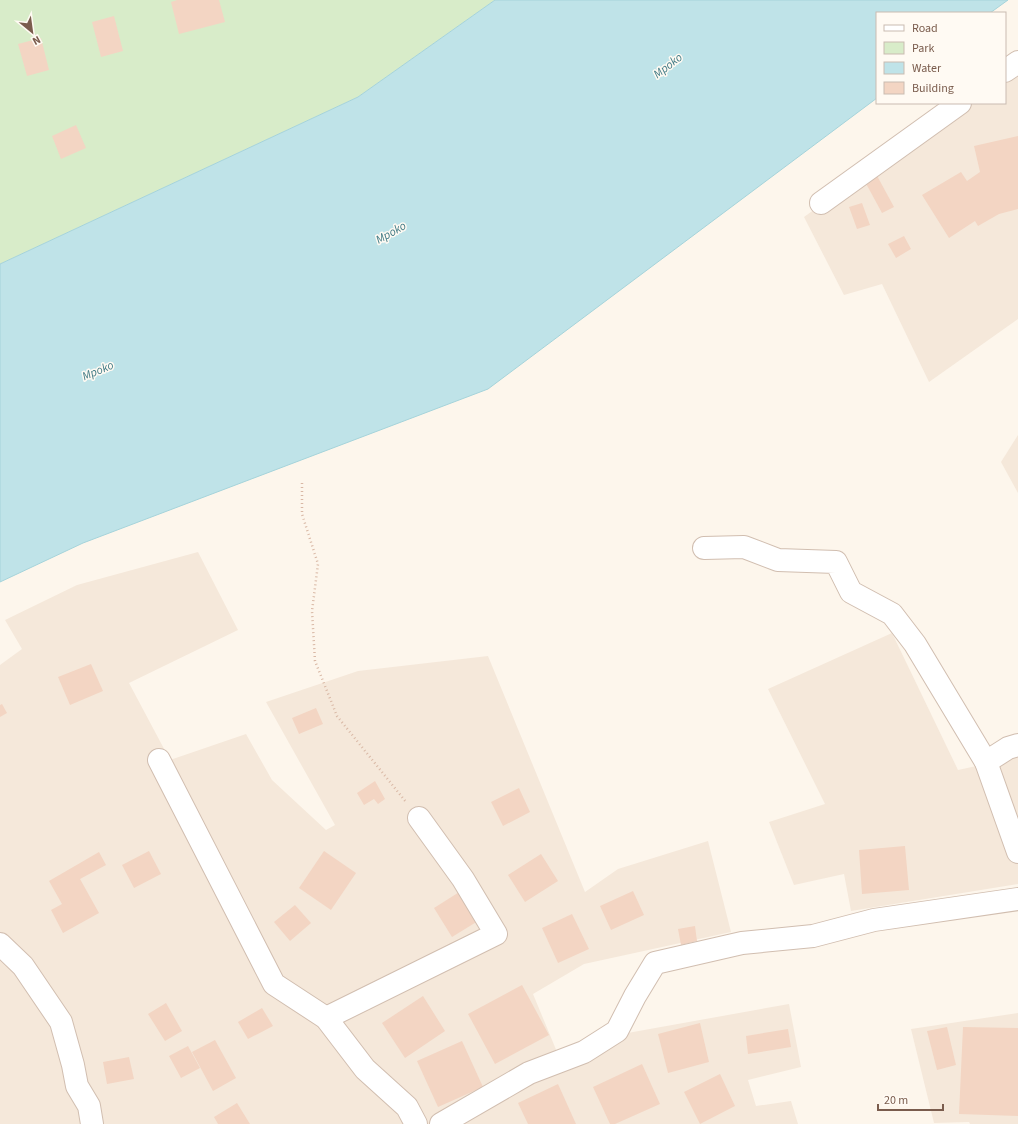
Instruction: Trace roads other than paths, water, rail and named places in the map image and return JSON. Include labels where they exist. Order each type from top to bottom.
[{"type":"street","points":[[1006,70],[1018,62]]},
{"type":"street","points":[[821,203],[959,104]]},
{"type":"street","points":[[704,548],[744,547],[778,560],[836,562],[851,592],[892,614],[915,644],[986,762],[1018,852]]},
{"type":"street","points":[[986,762],[1008,748],[1018,745]]},
{"type":"street","points":[[159,760],[274,984],[326,1018],[365,1069],[407,1107],[416,1124]]},
{"type":"street","points":[[326,1018],[496,934],[463,879],[419,818]]},
{"type":"street","points":[[441,1124],[529,1073],[584,1052],[617,1031],[655,962],[742,943],[813,936],[874,920],[1018,899]]},
{"type":"street","points":[[0,944],[23,966],[60,1022],[77,1086],[88,1106],[92,1124]]},
{"type":"water","name":"Mpoko","points":[[495,0],[1008,0],[991,12],[876,12],[876,99],[488,389],[83,543],[0,582],[0,264],[358,97]]}]
